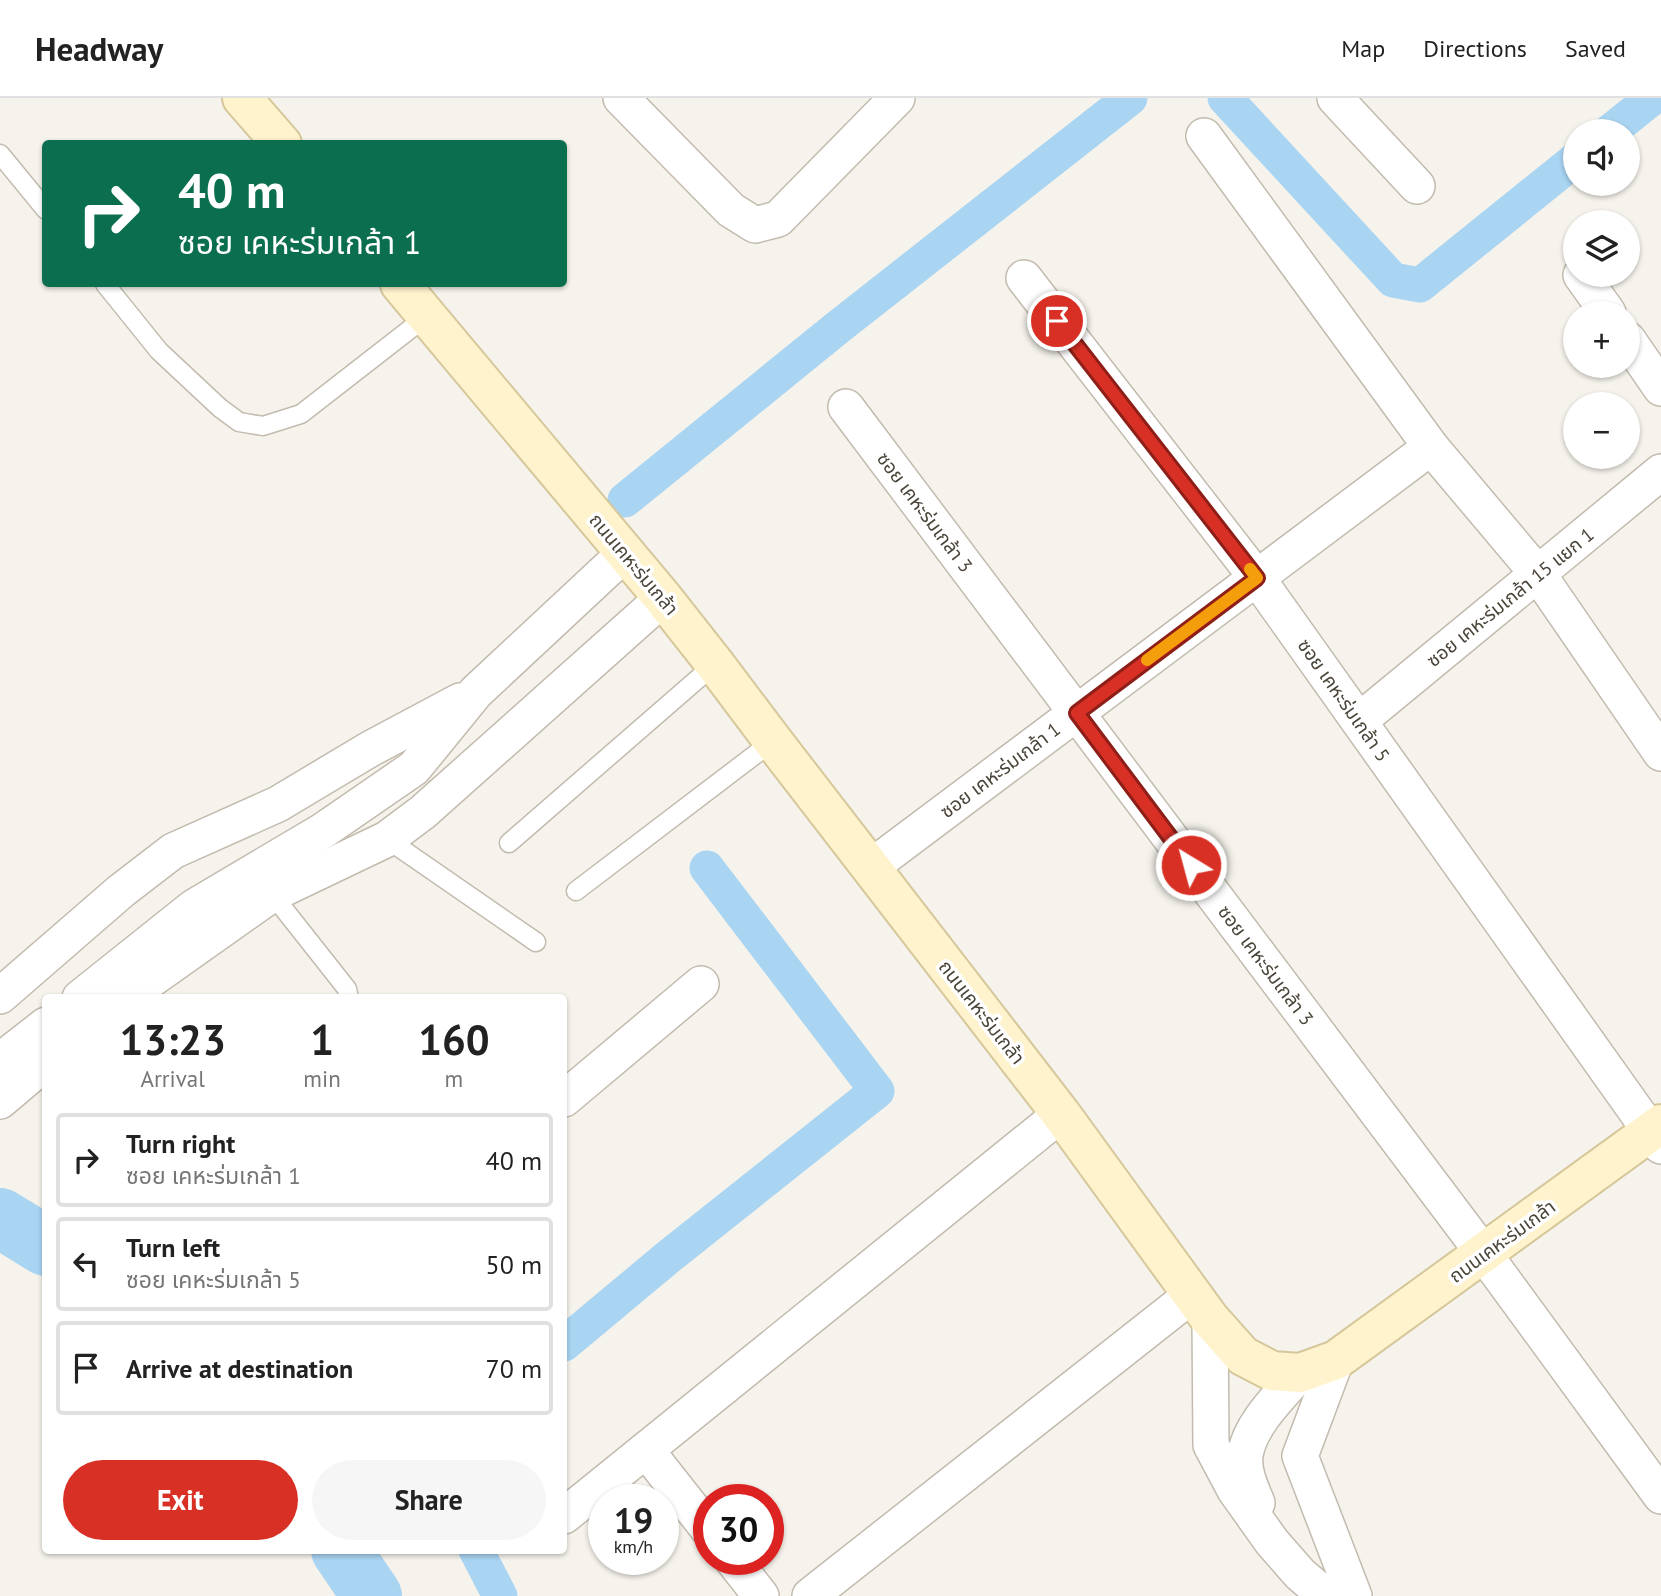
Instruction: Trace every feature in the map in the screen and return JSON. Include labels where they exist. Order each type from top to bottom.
[{"type":"street","points":[[242,98],[279,140]]},
{"type":"street","points":[[621,98],[731,210],[755,225],[778,219],[874,105]]},
{"type":"street","points":[[1335,98],[1417,186]]},
{"type":"street","points":[[1204,136],[1431,447],[1538,574],[1661,753]]},
{"type":"street","name":"ซอย เคหะร่มเกล้า 5","points":[[1024,278],[1257,578],[1657,1134]]},
{"type":"street","name":"ถนนเคหะร่มเกล้า","points":[[402,287],[715,664],[1061,1114],[1202,1306],[1243,1356],[1272,1371],[1300,1373],[1336,1360],[1657,1134]]},
{"type":"street","points":[[1640,358],[1661,388]]},
{"type":"street","name":"ซอย เคหะร่มเกล้า 3","points":[[846,407],[1484,1254],[1661,1496]]},
{"type":"street","name":"ซอย เคหะร่มเกล้า 1","points":[[871,867],[1431,447]]},
{"type":"street","name":"ซอย เคหะร่มเกล้า 15 แยก 1","points":[[1359,721],[1661,472]]},
{"type":"street","points":[[85,994],[194,907],[324,830],[414,768],[476,692],[625,553]]},
{"type":"street","points":[[131,994],[272,894],[387,839],[423,812],[663,598]]},
{"type":"street","points":[[0,996],[121,891],[173,850],[278,804],[370,749],[476,692]]},
{"type":"street","points":[[567,1096],[701,984]]},
{"type":"street","points":[[0,1061],[42,1028]]},
{"type":"street","points":[[0,1101],[42,1065]]},
{"type":"street","points":[[567,1514],[1061,1114]]},
{"type":"street","points":[[1202,1306],[1211,1445],[1235,1490],[1272,1542],[1300,1574],[1326,1596]]},
{"type":"street","points":[[810,1596],[1202,1306]]},
{"type":"street","points":[[1336,1360],[1300,1456],[1354,1596]]},
{"type":"street","points":[[1272,1542],[1247,1476],[1245,1455],[1264,1416],[1300,1373]]},
{"type":"street","points":[[646,1450],[693,1510]]},
{"type":"street","points":[[745,1575],[761,1596]]},
{"type":"lane","points":[[0,154],[42,205]]},
{"type":"lane","points":[[107,287],[159,351],[220,408],[239,422],[263,426],[301,414],[427,317]]},
{"type":"lane","points":[[509,843],[715,664]]},
{"type":"lane","points":[[576,891],[773,741]]},
{"type":"lane","points":[[387,839],[536,942]]},
{"type":"lane","points":[[272,894],[347,989],[348,994]]},
{"type":"waterway","points":[[625,500],[837,328],[1130,98]]},
{"type":"waterway","points":[[1225,98],[1393,280],[1420,285],[1563,170]]},
{"type":"waterway","points":[[1626,119],[1652,98]]},
{"type":"waterway","points":[[567,1341],[877,1091],[707,868]]},
{"type":"waterway","points":[[0,1218],[42,1244]]},
{"type":"waterway","points":[[344,1554],[372,1596]]},
{"type":"waterway","points":[[478,1554],[500,1596]]},
{"type":"slow traffic","points":[[1147,660],[1257,578],[1250,569]]},
{"type":"route","points":[[1057,321],[1257,578],[1077,713],[1191,865]]}]
